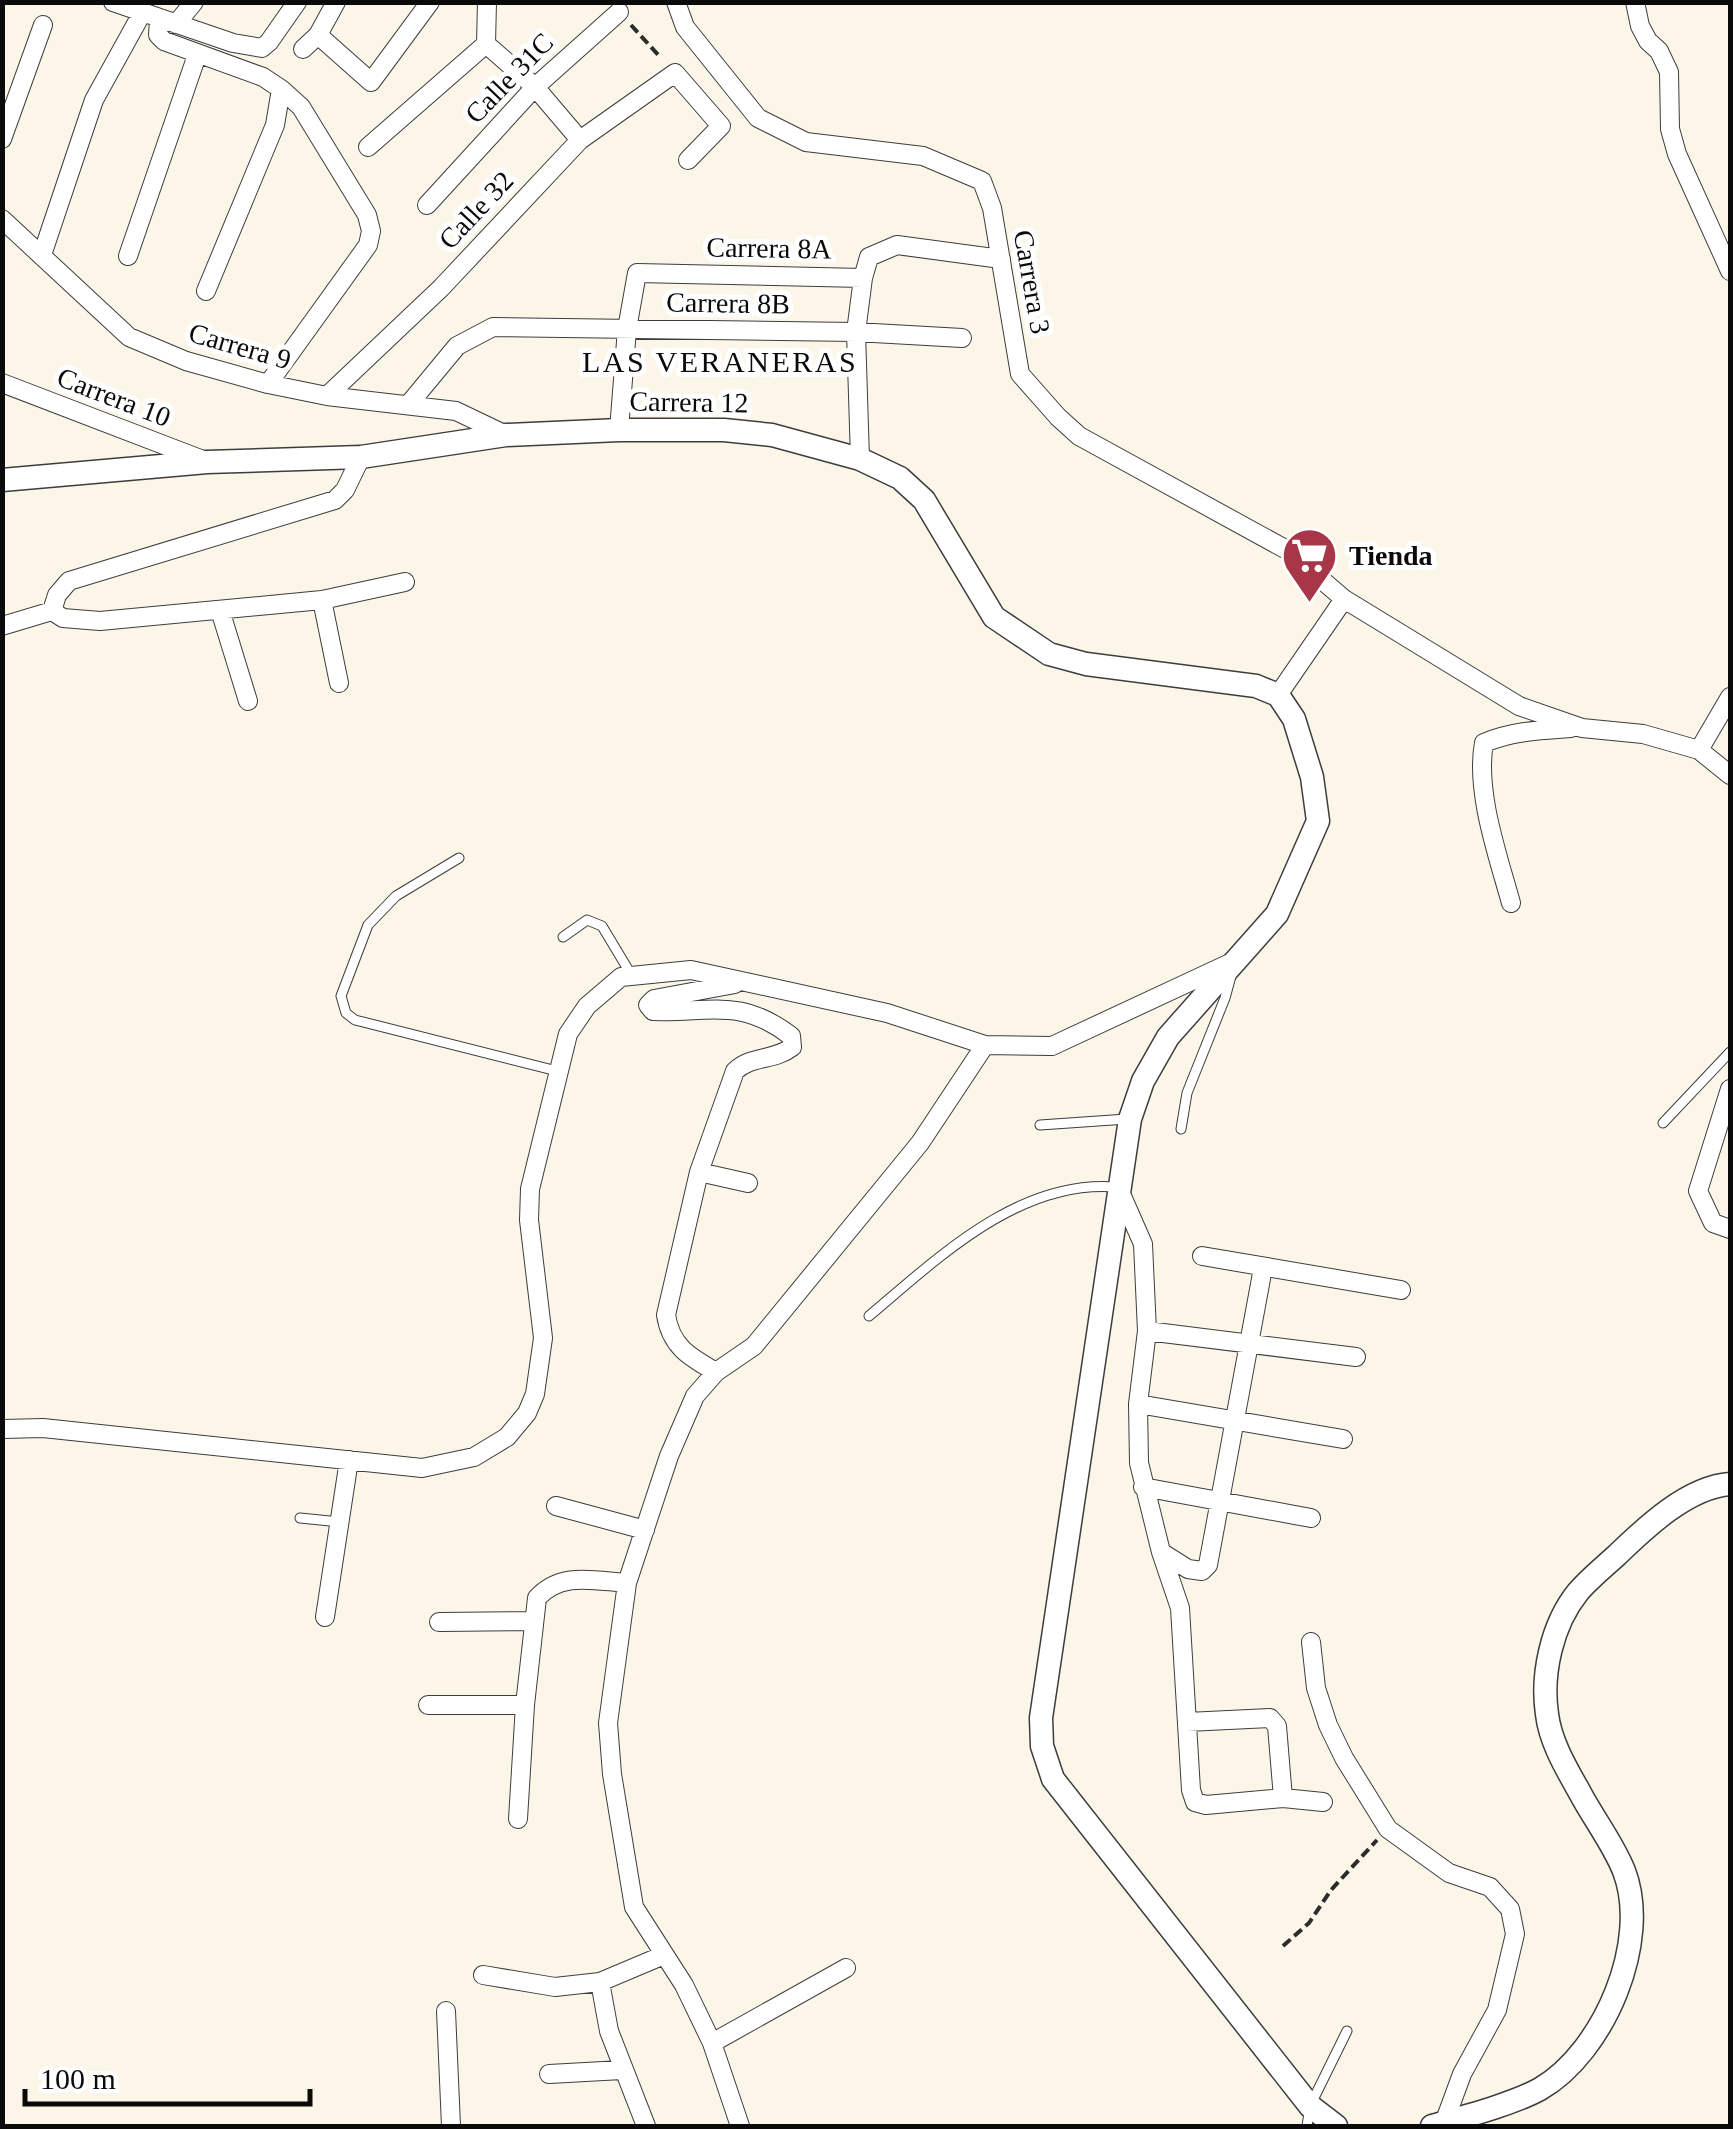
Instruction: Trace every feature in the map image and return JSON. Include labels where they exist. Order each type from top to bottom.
[{"type":"street","points":[[113,2],[253,48],[262,48],[269,42],[297,2]]},
{"type":"street","points":[[42,255],[94,100],[159,20],[194,2]]},
{"type":"street","points":[[303,49],[318,35],[336,2]]},
{"type":"street","points":[[318,35],[371,82],[430,2]]},
{"type":"street","points":[[368,147],[486,44],[487,2]]},
{"type":"street","name":"Carrera 3","points":[[676,2],[685,26],[758,118],[806,142],[924,156],[982,181],[992,208],[1020,374],[1079,436],[1287,550],[1344,599],[1519,706],[1582,728]]},
{"type":"street","points":[[1636,2],[1640,26],[1648,41],[1659,50],[1669,72],[1670,129],[1677,154],[1730,271]]},
{"type":"street","name":"Calle 31C","points":[[427,205],[535,86],[618,12]]},
{"type":"street","points":[[159,20],[158,35],[164,41],[262,77],[302,107],[367,215],[371,231],[368,245],[268,384]]},
{"type":"street","points":[[2,139],[43,25]]},
{"type":"street","points":[[486,44],[535,86],[580,140]]},
{"type":"street","points":[[128,256],[197,55]]},
{"type":"street","points":[[675,73],[721,126],[688,160]]},
{"type":"street","name":"Calle 32","points":[[327,396],[442,288],[580,140],[675,73]]},
{"type":"street","points":[[206,291],[275,126],[281,89]]},
{"type":"street","name":"Carrera 9","points":[[2,219],[129,337],[186,361],[268,384],[327,396],[456,411],[506,435]]},
{"type":"street","name":"Carrera 8A","points":[[628,329],[638,272],[864,278],[870,257],[897,245],[1000,259]]},
{"type":"street","points":[[860,459],[856,332],[864,278]]},
{"type":"street","name":"Carrera 8B","points":[[410,404],[457,346],[493,327],[856,332],[962,338]]},
{"type":"street","points":[[619,430],[628,329]]},
{"type":"street","name":"Carrera 10","points":[[2,383],[207,462]]},
{"type":"street","name":"Carrera 12","points":[[2,480],[207,462],[361,457],[506,435],[724,430],[772,435],[860,459],[900,478],[924,500],[994,617],[1050,654],[1086,664],[1256,686],[1278,695]]},
{"type":"street","points":[[52,611],[57,595],[68,581],[335,500],[346,490],[361,457]]},
{"type":"street","points":[[2,626],[52,611],[76,621],[100,622],[322,600],[405,582]]},
{"type":"street","points":[[1336,2126],[1309,2116],[1053,1779],[1042,1746],[1041,1718],[1130,1119],[1143,1081],[1168,1037],[1277,914],[1318,820],[1312,777],[1294,719],[1278,695],[1344,599]]},
{"type":"street","points":[[322,600],[339,684]]},
{"type":"street","points":[[220,610],[248,701]]},
{"type":"street","points":[[1698,750],[1730,696]]},
{"type":"street","points":[[1511,903],[1491,829],[1481,759],[1484,743],[1499,736],[1582,728],[1643,734],[1698,750],[1730,775]]},
{"type":"street","points":[[2,1429],[43,1428],[422,1468],[474,1457],[506,1438],[527,1413],[536,1394],[542,1338],[529,1220],[530,1189],[557,1072],[568,1034],[587,1006],[621,977],[691,970],[887,1014],[984,1045],[1052,1046],[1232,963]]},
{"type":"street","points":[[716,1372],[680,1351],[666,1315],[699,1172],[734,1071],[746,1061],[783,1054],[792,1047],[791,1036],[752,1012],[726,1008],[653,1011],[648,1004],[654,999],[746,982]]},
{"type":"street","points":[[740,2126],[712,2044],[684,1985],[634,1907],[612,1774],[608,1724],[628,1583],[669,1456],[695,1396],[716,1372],[754,1346],[920,1143],[984,1045]]},
{"type":"street","points":[[1730,1089],[1698,1191],[1713,1223],[1730,1229]]},
{"type":"street","points":[[699,1172],[748,1183]]},
{"type":"street","points":[[1118,1187],[1143,1244],[1147,1331],[1138,1404],[1138,1463],[1180,1608],[1191,1790],[1195,1802],[1206,1805],[1284,1798],[1323,1802]]},
{"type":"street","points":[[1202,1256],[1401,1290]]},
{"type":"street","points":[[1161,1552],[1188,1569],[1202,1571],[1208,1565],[1263,1268]]},
{"type":"street","points":[[1147,1331],[1356,1358]]},
{"type":"street","points":[[1138,1404],[1343,1439]]},
{"type":"street","points":[[325,1618],[349,1460]]},
{"type":"street","points":[[1438,2125],[1538,2090],[1571,2066],[1595,2034],[1626,1964],[1632,1934],[1632,1903],[1624,1870],[1557,1749],[1547,1715],[1547,1669],[1557,1628],[1578,1592],[1630,1542],[1688,1498],[1715,1485],[1730,1484]]},
{"type":"street","points":[[1143,1487],[1311,1518]]},
{"type":"street","points":[[556,1506],[645,1530]]},
{"type":"street","points":[[518,1819],[525,1705],[538,1598],[548,1586],[567,1579],[628,1583]]},
{"type":"street","points":[[439,1622],[534,1621]]},
{"type":"street","points":[[1311,1642],[1316,1688],[1328,1724],[1388,1829],[1449,1873],[1490,1886],[1510,1908],[1515,1934],[1497,2010],[1438,2125]]},
{"type":"street","points":[[428,1705],[525,1705]]},
{"type":"street","points":[[1186,1722],[1270,1718],[1277,1726],[1284,1798]]},
{"type":"street","points":[[483,1975],[555,1987],[600,1982],[664,1955]]},
{"type":"street","points":[[712,2044],[846,1968]]},
{"type":"street","points":[[600,1982],[609,2030],[646,2126]]},
{"type":"street","points":[[446,2011],[452,2126]]},
{"type":"street","points":[[549,2074],[622,2070]]},
{"type":"lane","points":[[459,858],[396,896],[368,925],[341,996],[346,1013],[356,1020],[557,1072]]},
{"type":"lane","points":[[563,938],[587,920],[602,926],[632,976]]},
{"type":"lane","points":[[1182,1129],[1187,1093],[1226,998],[1232,963]]},
{"type":"lane","points":[[1663,1124],[1730,1052]]},
{"type":"lane","points":[[1040,1125],[1130,1119]]},
{"type":"lane","points":[[869,1316],[942,1255],[993,1220],[1076,1186],[1118,1187]]},
{"type":"lane","points":[[300,1518],[340,1522]]},
{"type":"lane","points":[[1309,2116],[1347,2031]]},
{"type":"path","points":[[618,12],[675,73]]},
{"type":"path","points":[[1283,1946],[1309,1922],[1331,1890],[1388,1829]]},
{"type":"place","name":"Tienda","points":[[1310,604]]},
{"type":"district","name":"LAS VERANERAS","points":[[720,361]]}]
